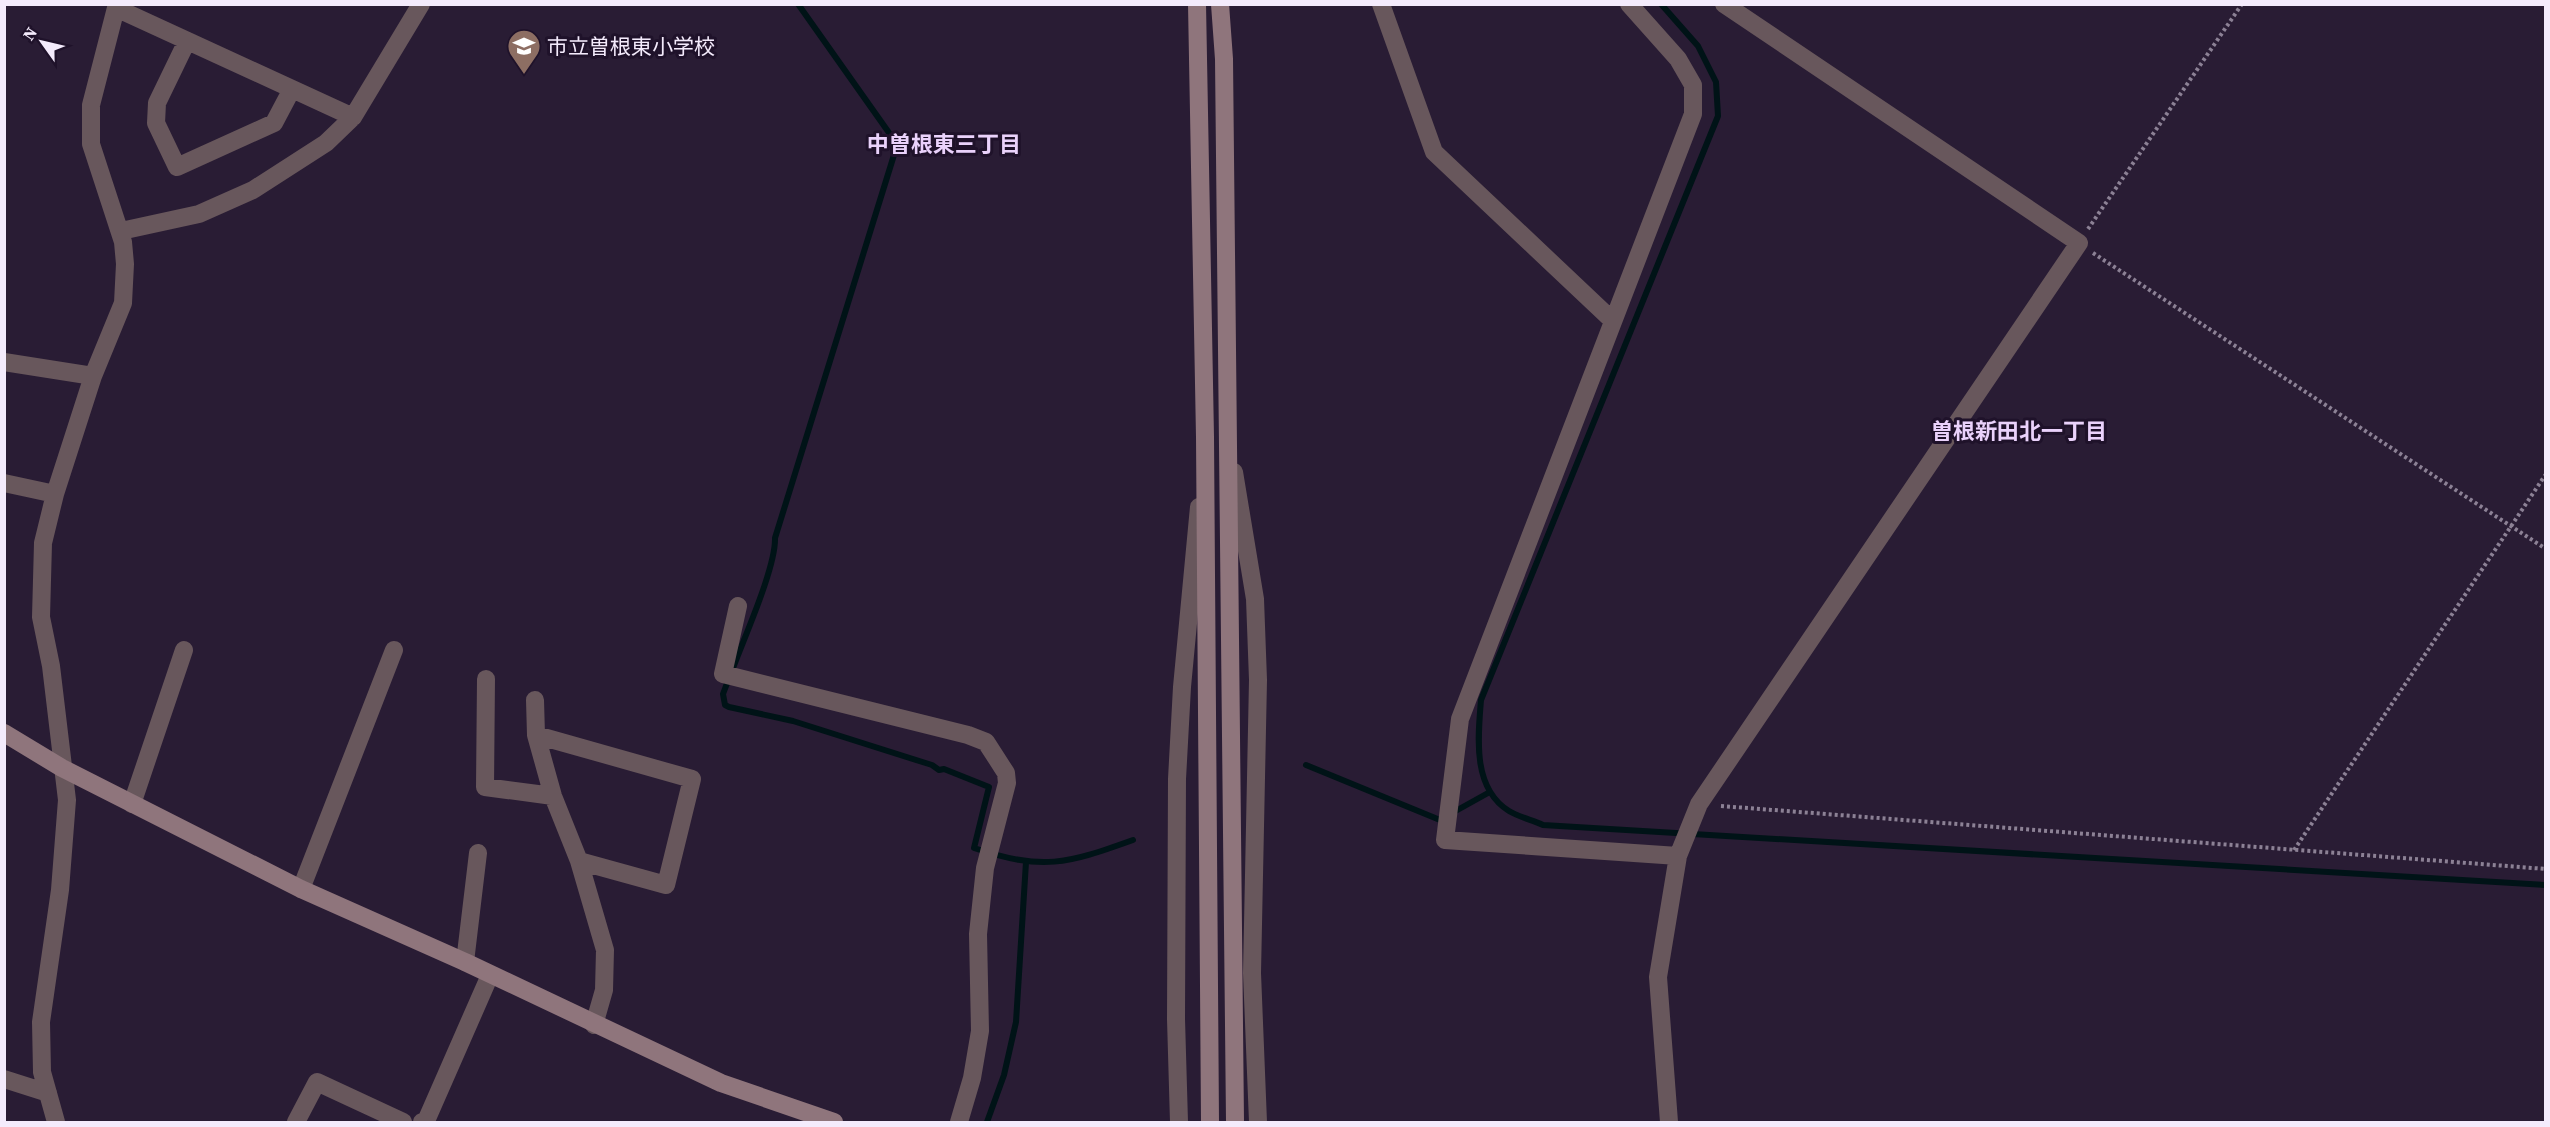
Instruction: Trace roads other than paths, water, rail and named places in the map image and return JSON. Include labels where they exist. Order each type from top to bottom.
[{"type":"street","points":[[121,231],[199,214],[253,190],[306,158],[353,117],[421,4]]},
{"type":"street","points":[[1197,4],[1205,437],[1210,1122]]},
{"type":"street","points":[[1220,4],[1224,59],[1235,1122]]},
{"type":"street","points":[[1381,4],[1434,153],[1613,321]]},
{"type":"street","points":[[1629,4],[1678,59],[1688,76],[1693,85],[1693,114],[1460,719],[1445,840],[1680,851]]},
{"type":"street","points":[[1669,1122],[1658,977],[1680,851],[1696,812],[2079,243],[1724,4]]},
{"type":"street","points":[[56,1122],[42,1072],[41,1022],[60,890],[67,800],[51,666],[41,617],[43,543],[55,495],[93,376],[123,303],[125,264],[121,231],[91,144],[91,105],[117,6],[187,41],[353,117]]},
{"type":"street","points":[[187,41],[157,104],[156,123],[177,167],[274,123],[292,89]]},
{"type":"street","points":[[4,362],[93,376]]},
{"type":"street","points":[[1179,1122],[1176,1019],[1177,779],[1182,687],[1205,437]]},
{"type":"street","points":[[1228,441],[1255,599],[1258,680],[1252,974],[1258,1122]]},
{"type":"street","points":[[4,483],[55,495]]},
{"type":"street","points":[[738,606],[723,674],[968,735],[986,742],[1006,773],[1006,783],[985,868],[978,934],[980,1031],[972,1078],[959,1122]]},
{"type":"street","points":[[132,804],[184,650]]},
{"type":"street","points":[[301,889],[394,650]]},
{"type":"street","points":[[486,679],[485,787],[553,796]]},
{"type":"street","points":[[535,700],[536,735],[553,796],[579,861],[605,950],[604,990],[594,1025]]},
{"type":"street","points":[[4,734],[62,768],[301,889],[465,962],[720,1083],[834,1122]]},
{"type":"street","points":[[536,735],[692,779],[666,885],[579,861]]},
{"type":"street","points":[[465,962],[478,853]]},
{"type":"street","points":[[422,1122],[426,1121],[490,975]]},
{"type":"street","points":[[4,1079],[48,1093]]},
{"type":"street","points":[[296,1122],[317,1082],[403,1122]]},
{"type":"waterway","points":[[733,668],[765,584],[775,538],[894,155],[892,137],[798,4]]},
{"type":"waterway","points":[[1661,4],[1698,46],[1716,82],[1718,116],[1481,700],[1480,761],[1483,776],[1497,801],[1509,811],[1543,825],[2546,885]]},
{"type":"waterway","points":[[729,678],[723,694],[725,705],[729,707],[793,721],[932,765],[939,770],[944,769],[989,787],[974,848],[1019,860],[1054,862],[1090,855],[1133,840]]},
{"type":"waterway","points":[[1306,765],[1440,820],[1443,818]]},
{"type":"waterway","points":[[1452,813],[1488,793]]},
{"type":"waterway","points":[[987,1122],[1004,1075],[1016,1022],[1026,862]]},
{"type":"place","name":"市立曽根東小学校","points":[[524,75]]},
{"type":"district","name":"中曽根東三丁目","points":[[944,144]]},
{"type":"district","name":"曽根新田北一丁目","points":[[2019,431]]}]
